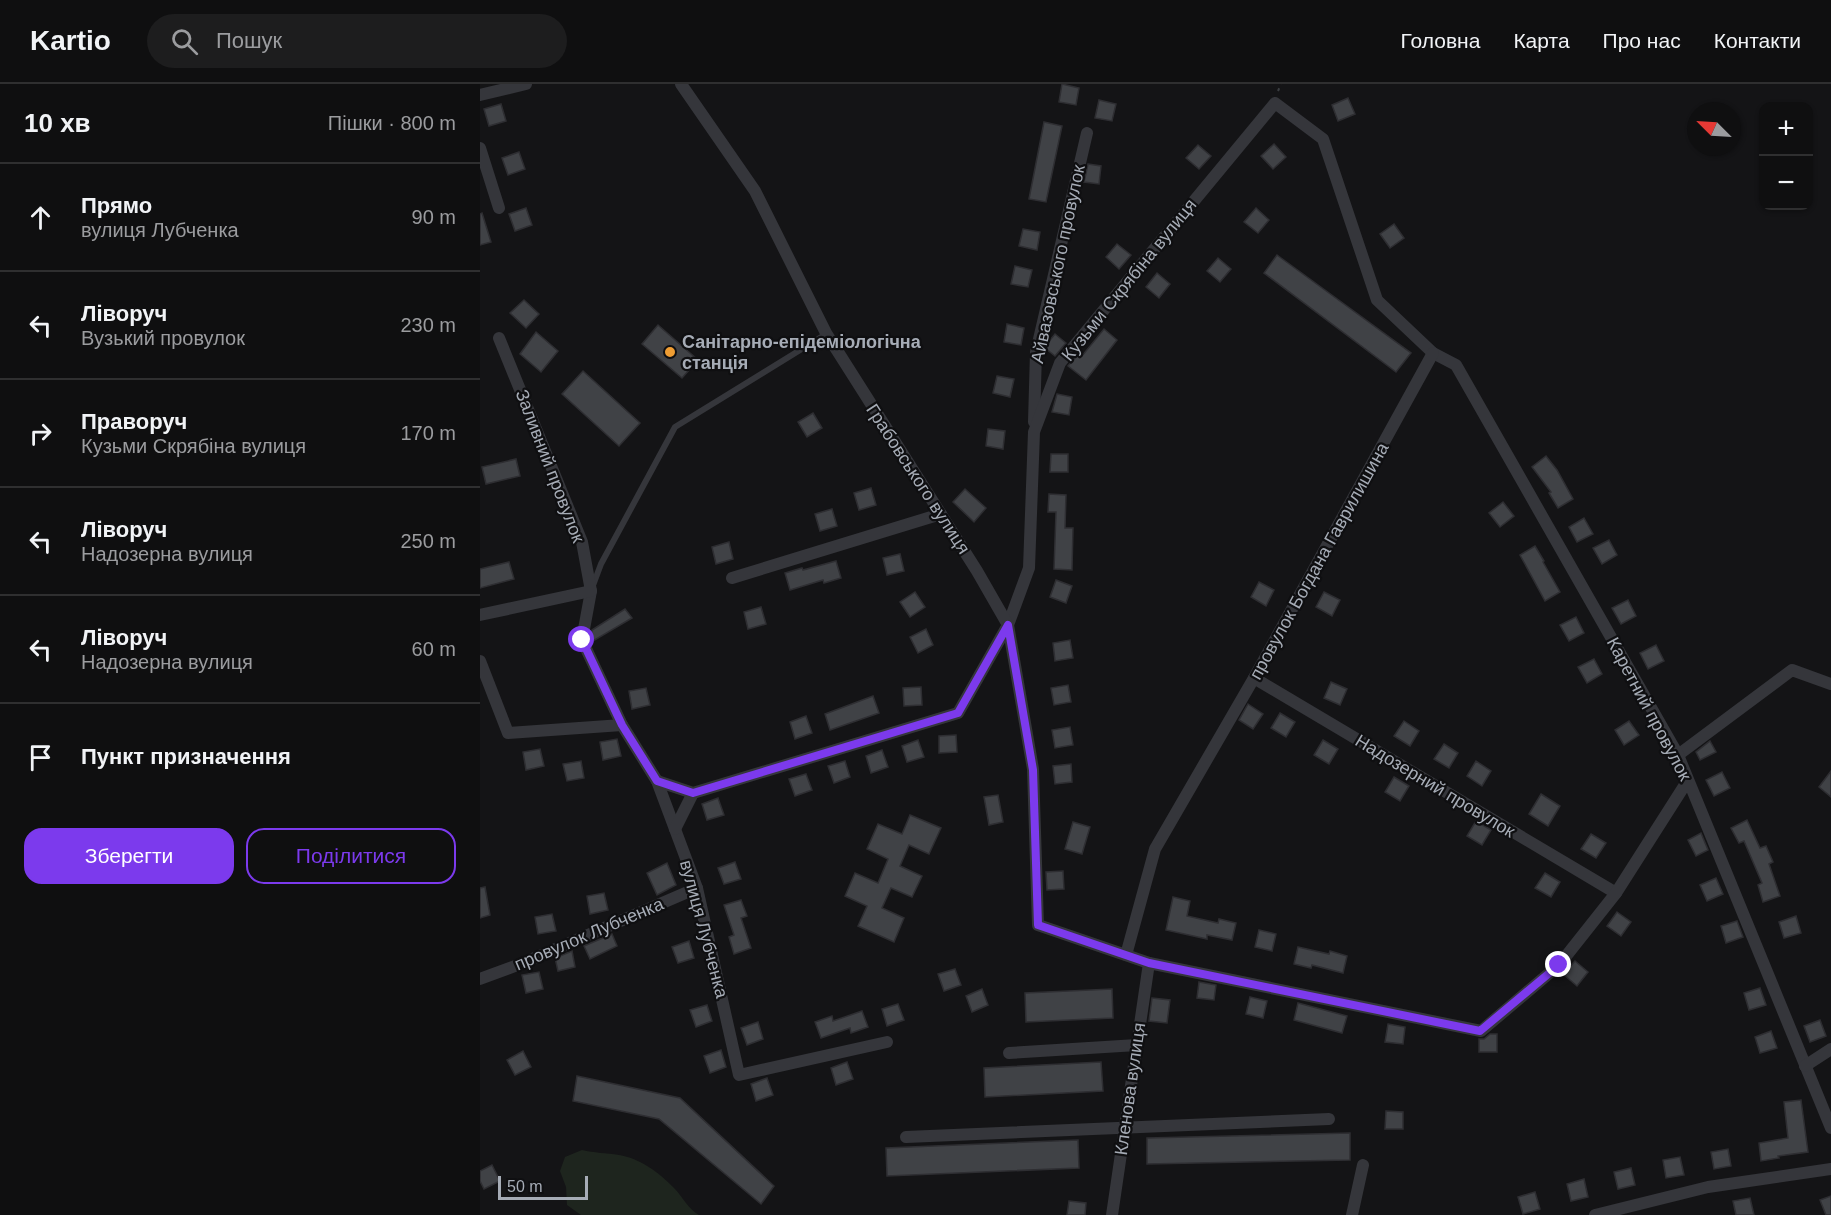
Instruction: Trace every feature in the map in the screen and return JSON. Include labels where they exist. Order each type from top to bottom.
[{"type":"street","points":[[480,95],[526,84]]},
{"type":"street","name":"Грабовського вулиця","points":[[681,84],[755,191],[826,333],[977,571],[1008,625]]},
{"type":"street","name":"Кузьми Скрябіна вулиця","points":[[693,793],[958,713],[1008,625],[1029,568],[1034,432],[1060,363],[1275,103],[1323,139],[1377,300],[1433,353]]},
{"type":"street","name":"Айвазовського провулок","points":[[1034,432],[1035,352],[1087,133]]},
{"type":"street","points":[[480,148],[499,208]]},
{"type":"street","name":"Заливний провулок","points":[[499,338],[582,542],[591,591]]},
{"type":"street","name":"провулок Богдана Гаврилишина","points":[[1126,955],[1155,849],[1254,678],[1433,353]]},
{"type":"street","name":"Каретний провулок","points":[[1433,353],[1456,365],[1678,755],[1831,1128]]},
{"type":"street","points":[[732,578],[941,514]]},
{"type":"street","points":[[480,615],[591,591]]},
{"type":"street","name":"вулиця Лубченка","points":[[591,591],[582,640],[622,725],[657,781],[697,888],[740,1075],[886,1042]]},
{"type":"street","points":[[1008,625],[1033,770],[1038,925],[1149,963],[1480,1031],[1559,965],[1616,893],[1688,780]]},
{"type":"street","points":[[480,661],[508,734],[622,725]]},
{"type":"street","points":[[1678,755],[1792,670],[1831,684]]},
{"type":"street","name":"Надозерний провулок","points":[[1254,678],[1616,893]]},
{"type":"street","points":[[657,781],[693,793],[675,829]]},
{"type":"street","name":"провулок Лубченка","points":[[480,979],[523,963],[697,888]]},
{"type":"street","name":"Кленова вулиця","points":[[1112,1215],[1149,963]]},
{"type":"street","points":[[1009,1053],[1137,1045]]},
{"type":"street","points":[[1805,1066],[1831,1049]]},
{"type":"street","points":[[906,1137],[1329,1119]]},
{"type":"street","points":[[1352,1215],[1363,1165]]},
{"type":"street","points":[[1594,1215],[1707,1188],[1831,1169]]},
{"type":"lane","points":[[591,591],[601,564],[675,427],[826,333]]},
{"type":"shaded area","points":[[582,1150],[619,1155],[642,1163],[668,1182],[699,1215],[581,1215],[567,1205],[566,1187],[560,1171],[565,1157]]},
{"type":"building","points":[[1062,84],[1079,88],[1076,105],[1059,102]]},
{"type":"building","points":[[1348,98],[1355,114],[1338,121],[1332,105]]},
{"type":"building","points":[[1099,100],[1116,104],[1112,121],[1095,118]]},
{"type":"building","points":[[501,104],[506,121],[489,126],[484,109]]},
{"type":"building","points":[[1044,122],[1062,126],[1046,202],[1029,199]]},
{"type":"building","points":[[1274,144],[1286,157],[1273,169],[1261,156]]},
{"type":"building","points":[[1198,145],[1211,156],[1199,169],[1186,158]]},
{"type":"building","points":[[519,152],[525,169],[508,175],[502,158]]},
{"type":"building","points":[[1088,164],[1101,166],[1099,184],[1084,182]]},
{"type":"building","points":[[526,208],[532,225],[515,231],[509,214]]},
{"type":"building","points":[[1256,208],[1269,220],[1258,233],[1244,222]]},
{"type":"building","points":[[482,213],[491,242],[480,245],[480,214]]},
{"type":"building","points":[[1394,224],[1404,238],[1390,248],[1380,234]]},
{"type":"building","points":[[1023,229],[1040,232],[1037,250],[1019,246]]},
{"type":"building","points":[[1117,244],[1131,255],[1119,269],[1106,257]]},
{"type":"building","points":[[1277,255],[1411,353],[1396,372],[1264,273]]},
{"type":"building","points":[[1218,258],[1231,269],[1220,282],[1207,271]]},
{"type":"building","points":[[1015,266],[1032,270],[1028,287],[1011,284]]},
{"type":"building","points":[[1157,273],[1170,284],[1159,298],[1146,287]]},
{"type":"building","points":[[524,300],[539,314],[526,328],[510,313]]},
{"type":"building","points":[[1007,324],[1024,328],[1021,345],[1004,342]]},
{"type":"building","name":"Санітарно-епідеміологічна станція","points":[[658,325],[698,360],[682,378],[642,344]]},
{"type":"building","points":[[1104,329],[1117,340],[1086,380],[1068,366],[1079,353],[1082,356]]},
{"type":"building","points":[[536,332],[558,351],[541,372],[520,354]]},
{"type":"building","points":[[1055,334],[1066,343],[1055,356],[1045,348]]},
{"type":"building","points":[[583,371],[640,423],[619,446],[562,394]]},
{"type":"building","points":[[997,376],[1014,379],[1010,397],[993,393]]},
{"type":"building","points":[[1057,394],[1072,397],[1069,415],[1052,412]]},
{"type":"building","points":[[813,413],[822,428],[807,437],[798,422]]},
{"type":"building","points":[[988,429],[1005,431],[1003,449],[986,446]]},
{"type":"building","points":[[1051,454],[1068,454],[1068,472],[1050,472]]},
{"type":"building","points":[[1546,456],[1557,470],[1573,499],[1558,508],[1549,493],[1551,492],[1532,467]]},
{"type":"building","points":[[516,459],[520,476],[486,484],[482,467]]},
{"type":"building","points":[[871,488],[876,505],[859,510],[854,493]]},
{"type":"building","points":[[965,489],[986,508],[974,522],[953,502]]},
{"type":"building","points":[[1049,494],[1066,495],[1065,528],[1073,528],[1072,570],[1054,569],[1056,512],[1048,512]]},
{"type":"building","points":[[1503,502],[1514,516],[1500,527],[1489,513]]},
{"type":"building","points":[[832,509],[837,526],[820,531],[815,514]]},
{"type":"building","points":[[1584,518],[1593,534],[1577,542],[1569,527]]},
{"type":"building","points":[[1609,540],[1617,555],[1602,564],[1593,548]]},
{"type":"building","points":[[729,542],[733,559],[716,564],[712,547]]},
{"type":"building","points":[[1535,546],[1560,592],[1545,601],[1520,555]]},
{"type":"building","points":[[900,554],[904,571],[887,575],[883,558]]},
{"type":"building","points":[[836,561],[841,578],[824,583],[823,580],[790,590],[785,573]]},
{"type":"building","points":[[509,562],[514,579],[480,588],[480,569]]},
{"type":"building","points":[[1056,580],[1072,586],[1066,603],[1050,597]]},
{"type":"building","points":[[1259,582],[1274,590],[1266,606],[1251,597]]},
{"type":"building","points":[[915,592],[925,607],[910,617],[900,602]]},
{"type":"building","points":[[1324,592],[1340,600],[1332,616],[1316,607]]},
{"type":"building","points":[[1628,600],[1636,616],[1621,624],[1612,608]]},
{"type":"building","points":[[761,607],[766,624],[748,629],[744,612]]},
{"type":"building","points":[[625,609],[632,618],[593,641],[592,630]]},
{"type":"building","points":[[1576,617],[1584,633],[1569,641],[1560,625]]},
{"type":"building","points":[[926,629],[933,645],[918,653],[910,637]]},
{"type":"building","points":[[1070,640],[1073,658],[1055,661],[1053,643]]},
{"type":"building","points":[[1656,645],[1664,661],[1648,669],[1640,653]]},
{"type":"building","points":[[1594,659],[1602,674],[1587,683],[1578,667]]},
{"type":"building","points":[[1331,682],[1347,689],[1340,705],[1324,698]]},
{"type":"building","points":[[1068,685],[1071,702],[1054,705],[1051,688]]},
{"type":"building","points":[[921,687],[922,705],[904,706],[903,688]]},
{"type":"building","points":[[646,688],[650,705],[632,709],[629,691]]},
{"type":"building","points":[[873,696],[879,713],[830,730],[825,714]]},
{"type":"building","points":[[1248,704],[1263,714],[1253,729],[1239,720]]},
{"type":"building","points":[[1280,713],[1295,722],[1286,737],[1271,728]]},
{"type":"building","points":[[806,716],[812,733],[795,739],[790,722]]},
{"type":"building","points":[[1404,721],[1419,731],[1410,746],[1394,736]]},
{"type":"building","points":[[1629,721],[1639,735],[1624,745],[1615,730]]},
{"type":"building","points":[[1070,727],[1073,745],[1055,748],[1052,730]]},
{"type":"building","points":[[956,735],[957,752],[939,753],[939,736]]},
{"type":"building","points":[[617,739],[621,756],[603,760],[600,742]]},
{"type":"building","points":[[918,740],[924,757],[907,762],[902,746]]},
{"type":"building","points":[[1323,740],[1338,749],[1329,764],[1314,755]]},
{"type":"building","points":[[1710,741],[1716,752],[1700,760],[1696,752]]},
{"type":"building","points":[[1444,744],[1458,753],[1449,768],[1434,759]]},
{"type":"building","points":[[540,749],[544,766],[526,770],[523,752]]},
{"type":"building","points":[[882,750],[888,767],[871,773],[866,756]]},
{"type":"building","points":[[581,761],[584,778],[567,781],[563,764]]},
{"type":"building","points":[[845,761],[850,777],[834,783],[828,766]]},
{"type":"building","points":[[1476,761],[1491,771],[1482,786],[1467,776]]},
{"type":"building","points":[[1071,764],[1072,782],[1055,784],[1053,766]]},
{"type":"building","points":[[1831,771],[1831,797],[1819,787]]},
{"type":"building","points":[[1722,772],[1730,788],[1714,796],[1706,780]]},
{"type":"building","points":[[806,774],[812,790],[795,796],[789,779]]},
{"type":"building","points":[[1394,777],[1409,786],[1400,801],[1385,792]]},
{"type":"building","points":[[1541,794],[1560,806],[1548,826],[1529,814]]},
{"type":"building","points":[[998,795],[1003,822],[989,825],[984,797]]},
{"type":"building","points":[[718,798],[724,815],[707,820],[702,804]]},
{"type":"building","points":[[910,815],[941,828],[929,854],[909,845],[900,866],[922,876],[912,897],[891,888],[882,908],[904,918],[894,942],[858,926],[867,906],[845,896],[855,873],[878,883],[888,859],[867,849],[878,824],[902,834]]},
{"type":"building","points":[[1747,820],[1760,848],[1766,846],[1773,862],[1769,864],[1780,896],[1763,902],[1758,885],[1762,883],[1744,841],[1739,843],[1731,828]]},
{"type":"building","points":[[1476,821],[1491,830],[1482,845],[1467,836]]},
{"type":"building","points":[[1073,822],[1090,827],[1082,854],[1065,849]]},
{"type":"building","points":[[1701,833],[1708,850],[1696,856],[1688,840]]},
{"type":"building","points":[[1591,834],[1606,843],[1596,858],[1581,849]]},
{"type":"building","points":[[735,862],[741,879],[724,884],[718,868]]},
{"type":"building","points":[[667,863],[676,885],[657,895],[647,873]]},
{"type":"building","points":[[1063,871],[1064,889],[1047,890],[1046,872]]},
{"type":"building","points":[[1545,873],[1560,882],[1551,897],[1535,888]]},
{"type":"building","points":[[1716,878],[1723,894],[1707,901],[1700,885]]},
{"type":"building","points":[[485,887],[490,915],[480,918],[480,888]]},
{"type":"building","points":[[604,893],[608,910],[590,914],[587,896]]},
{"type":"building","points":[[1173,897],[1190,901],[1187,916],[1218,923],[1219,919],[1236,923],[1232,940],[1207,935],[1207,939],[1166,930]]},
{"type":"building","points":[[741,900],[747,916],[741,918],[751,948],[734,954],[729,937],[734,935],[724,905]]},
{"type":"building","points":[[1617,912],[1631,922],[1621,936],[1607,926]]},
{"type":"building","points":[[552,914],[556,931],[538,934],[535,917]]},
{"type":"building","points":[[1796,916],[1801,933],[1784,938],[1779,922]]},
{"type":"building","points":[[1737,921],[1743,937],[1726,943],[1721,926]]},
{"type":"building","points":[[1259,930],[1276,934],[1272,951],[1255,947]]},
{"type":"building","points":[[612,934],[617,946],[590,959],[584,946]]},
{"type":"building","points":[[689,941],[694,958],[678,963],[672,947]]},
{"type":"building","points":[[1298,947],[1329,954],[1330,951],[1347,956],[1343,973],[1312,965],[1311,968],[1294,964]]},
{"type":"building","points":[[572,951],[575,967],[558,971],[555,958]]},
{"type":"building","points":[[1575,961],[1588,972],[1577,986],[1563,974]]},
{"type":"building","points":[[955,969],[961,985],[944,991],[938,974]]},
{"type":"building","points":[[539,972],[543,989],[526,993],[522,975]]},
{"type":"building","points":[[1199,982],[1216,985],[1214,1000],[1197,998]]},
{"type":"building","points":[[1760,988],[1766,1005],[1749,1010],[1744,993]]},
{"type":"building","points":[[982,989],[988,1005],[972,1012],[966,996]]},
{"type":"building","points":[[1112,989],[1113,1018],[1026,1022],[1025,993]]},
{"type":"building","points":[[1250,997],[1267,1001],[1263,1018],[1246,1014]]},
{"type":"building","points":[[1152,998],[1170,1000],[1167,1023],[1149,1021]]},
{"type":"building","points":[[1298,1003],[1347,1016],[1342,1033],[1294,1020]]},
{"type":"building","points":[[898,1004],[904,1020],[887,1026],[882,1009]]},
{"type":"building","points":[[707,1005],[712,1021],[696,1027],[690,1010]]},
{"type":"building","points":[[862,1011],[868,1027],[851,1033],[850,1028],[821,1038],[815,1022],[832,1016],[833,1021]]},
{"type":"building","points":[[1820,1020],[1826,1036],[1810,1042],[1804,1026]]},
{"type":"building","points":[[758,1022],[763,1039],[747,1045],[741,1028]]},
{"type":"building","points":[[1388,1024],[1405,1027],[1403,1044],[1385,1042]]},
{"type":"building","points":[[1771,1031],[1777,1048],[1760,1053],[1755,1037]]},
{"type":"building","points":[[1490,1034],[1497,1034],[1497,1052],[1479,1052],[1479,1039],[1484,1039]]},
{"type":"building","points":[[721,1050],[726,1067],[710,1073],[704,1056]]},
{"type":"building","points":[[523,1051],[531,1067],[515,1075],[507,1060]]},
{"type":"building","points":[[847,1062],[853,1079],[836,1085],[831,1068]]},
{"type":"building","points":[[1101,1062],[1103,1091],[985,1097],[984,1068]]},
{"type":"building","points":[[577,1076],[680,1098],[774,1186],[761,1204],[659,1119],[573,1101]]},
{"type":"building","points":[[767,1078],[773,1095],[756,1101],[751,1084]]},
{"type":"building","points":[[1801,1100],[1808,1152],[1761,1161],[1759,1143],[1788,1138],[1784,1102]]},
{"type":"building","points":[[1386,1111],[1403,1112],[1403,1129],[1385,1129]]},
{"type":"building","points":[[1350,1133],[1350,1160],[1147,1164],[1147,1138]]},
{"type":"building","points":[[1078,1140],[1079,1168],[887,1176],[886,1148]]},
{"type":"building","points":[[1728,1149],[1731,1166],[1714,1169],[1711,1152]]},
{"type":"building","points":[[1680,1157],[1684,1175],[1666,1178],[1663,1160]]},
{"type":"building","points":[[492,1165],[500,1181],[484,1189],[480,1181],[480,1171]]},
{"type":"building","points":[[1631,1168],[1635,1185],[1618,1189],[1614,1172]]},
{"type":"building","points":[[1584,1179],[1588,1197],[1571,1201],[1567,1184]]},
{"type":"building","points":[[1535,1192],[1540,1209],[1523,1214],[1518,1197]]},
{"type":"building","points":[[1831,1196],[1831,1215],[1826,1215],[1820,1200]]},
{"type":"building","points":[[1750,1198],[1754,1215],[1736,1215],[1733,1201]]},
{"type":"building","points":[[1069,1201],[1086,1203],[1085,1215],[1067,1215]]},
{"type":"place","name":"Санітарно-епідеміологічна станція","points":[[670,352]]},
{"type":"route","points":[[582,640],[622,725],[657,781],[693,793],[958,713],[1008,625],[1033,770],[1038,925],[1149,963],[1480,1031],[1559,965]]}]
